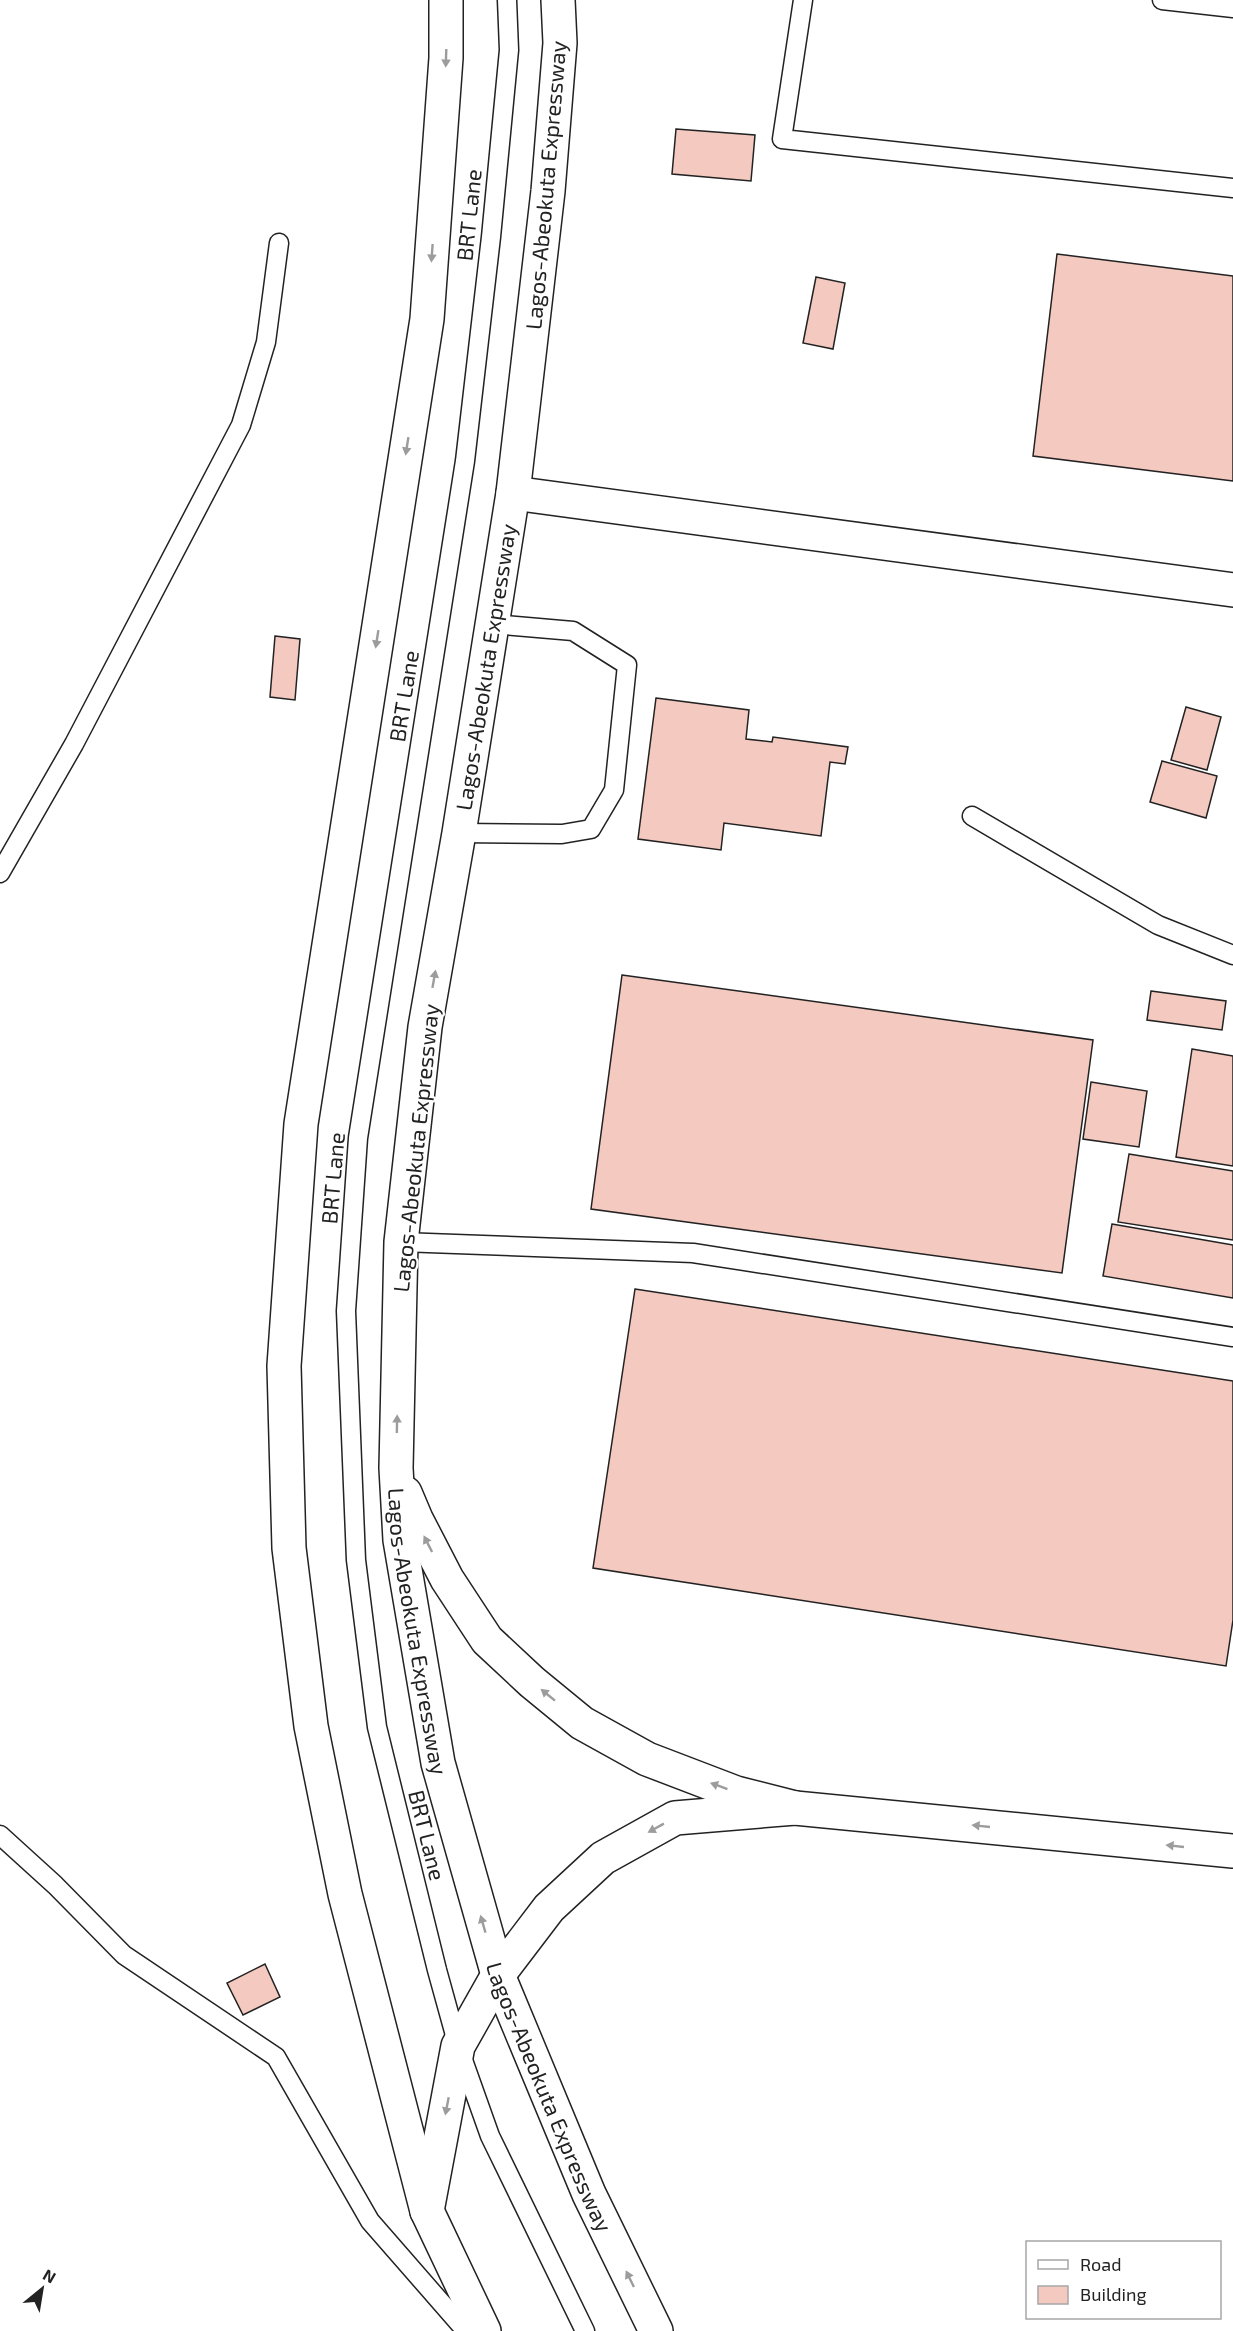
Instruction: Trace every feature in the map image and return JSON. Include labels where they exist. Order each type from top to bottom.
[{"type":"main road","points":[[446,0],[446,58],[427,319],[301,1124],[284,1366],[289,1548],[311,1726],[345,1894],[427,2211],[484,2331]]},
{"type":"main road","name":"Lagos-Abeokuta Expressway","points":[[558,0],[560,43],[548,191],[513,493],[459,833],[425,1027],[401,1242],[396,1468],[400,1540],[438,1763],[498,1975],[589,2194],[656,2331]]},
{"type":"main road","points":[[513,493],[1233,590]]},
{"type":"main road","points":[[396,1468],[416,1520],[447,1579],[487,1640],[532,1682],[582,1723],[647,1760],[736,1792],[795,1808],[1233,1851]]},
{"type":"main road","points":[[427,2211],[458,2046],[498,1975],[549,1908],[603,1858],[675,1818],[795,1808]]},
{"type":"lane","name":"BRT Lane","points":[[507,0],[507,62],[465,461],[358,1138],[346,1311],[356,1560],[377,1727],[458,2046],[490,2136],[585,2331]]},
{"type":"lane","points":[[803,0],[782,139],[1233,188]]},
{"type":"lane","points":[[1162,0],[1233,8]]},
{"type":"lane","points":[[0,873],[74,744],[241,425],[266,342],[279,243]]},
{"type":"lane","points":[[459,833],[562,834],[591,829],[614,790],[627,665],[573,631],[492,624]]},
{"type":"lane","points":[[972,816],[1158,925],[1233,955]]},
{"type":"lane","points":[[401,1242],[693,1253],[1233,1336]]},
{"type":"lane","points":[[0,1835],[55,1885],[124,1955],[276,2056],[370,2221],[466,2331]]},
{"type":"building","points":[[676,129],[755,135],[751,181],[672,174]]},
{"type":"building","points":[[1057,254],[1233,276],[1233,481],[1033,456]]},
{"type":"building","points":[[816,277],[845,283],[833,349],[803,343]]},
{"type":"building","points":[[275,636],[300,639],[295,700],[270,697]]},
{"type":"building","points":[[656,698],[749,710],[746,739],[772,742],[773,737],[848,747],[845,764],[830,762],[821,836],[724,823],[721,850],[638,839]]},
{"type":"building","points":[[1186,707],[1221,717],[1207,770],[1171,760]]},
{"type":"building","points":[[1162,761],[1217,776],[1206,818],[1150,802]]},
{"type":"building","points":[[622,975],[1093,1040],[1062,1273],[591,1209]]},
{"type":"building","points":[[1151,991],[1226,1001],[1222,1030],[1147,1020]]},
{"type":"building","points":[[1192,1049],[1233,1056],[1233,1166],[1176,1157]]},
{"type":"building","points":[[1091,1082],[1147,1091],[1139,1147],[1083,1139]]},
{"type":"building","points":[[1129,1154],[1233,1171],[1233,1240],[1118,1222]]},
{"type":"building","points":[[1112,1224],[1233,1245],[1233,1298],[1103,1276]]},
{"type":"building","points":[[635,1289],[1233,1381],[1233,1620],[1226,1666],[593,1568]]},
{"type":"building","points":[[265,1964],[280,1997],[243,2015],[227,1983]]}]
